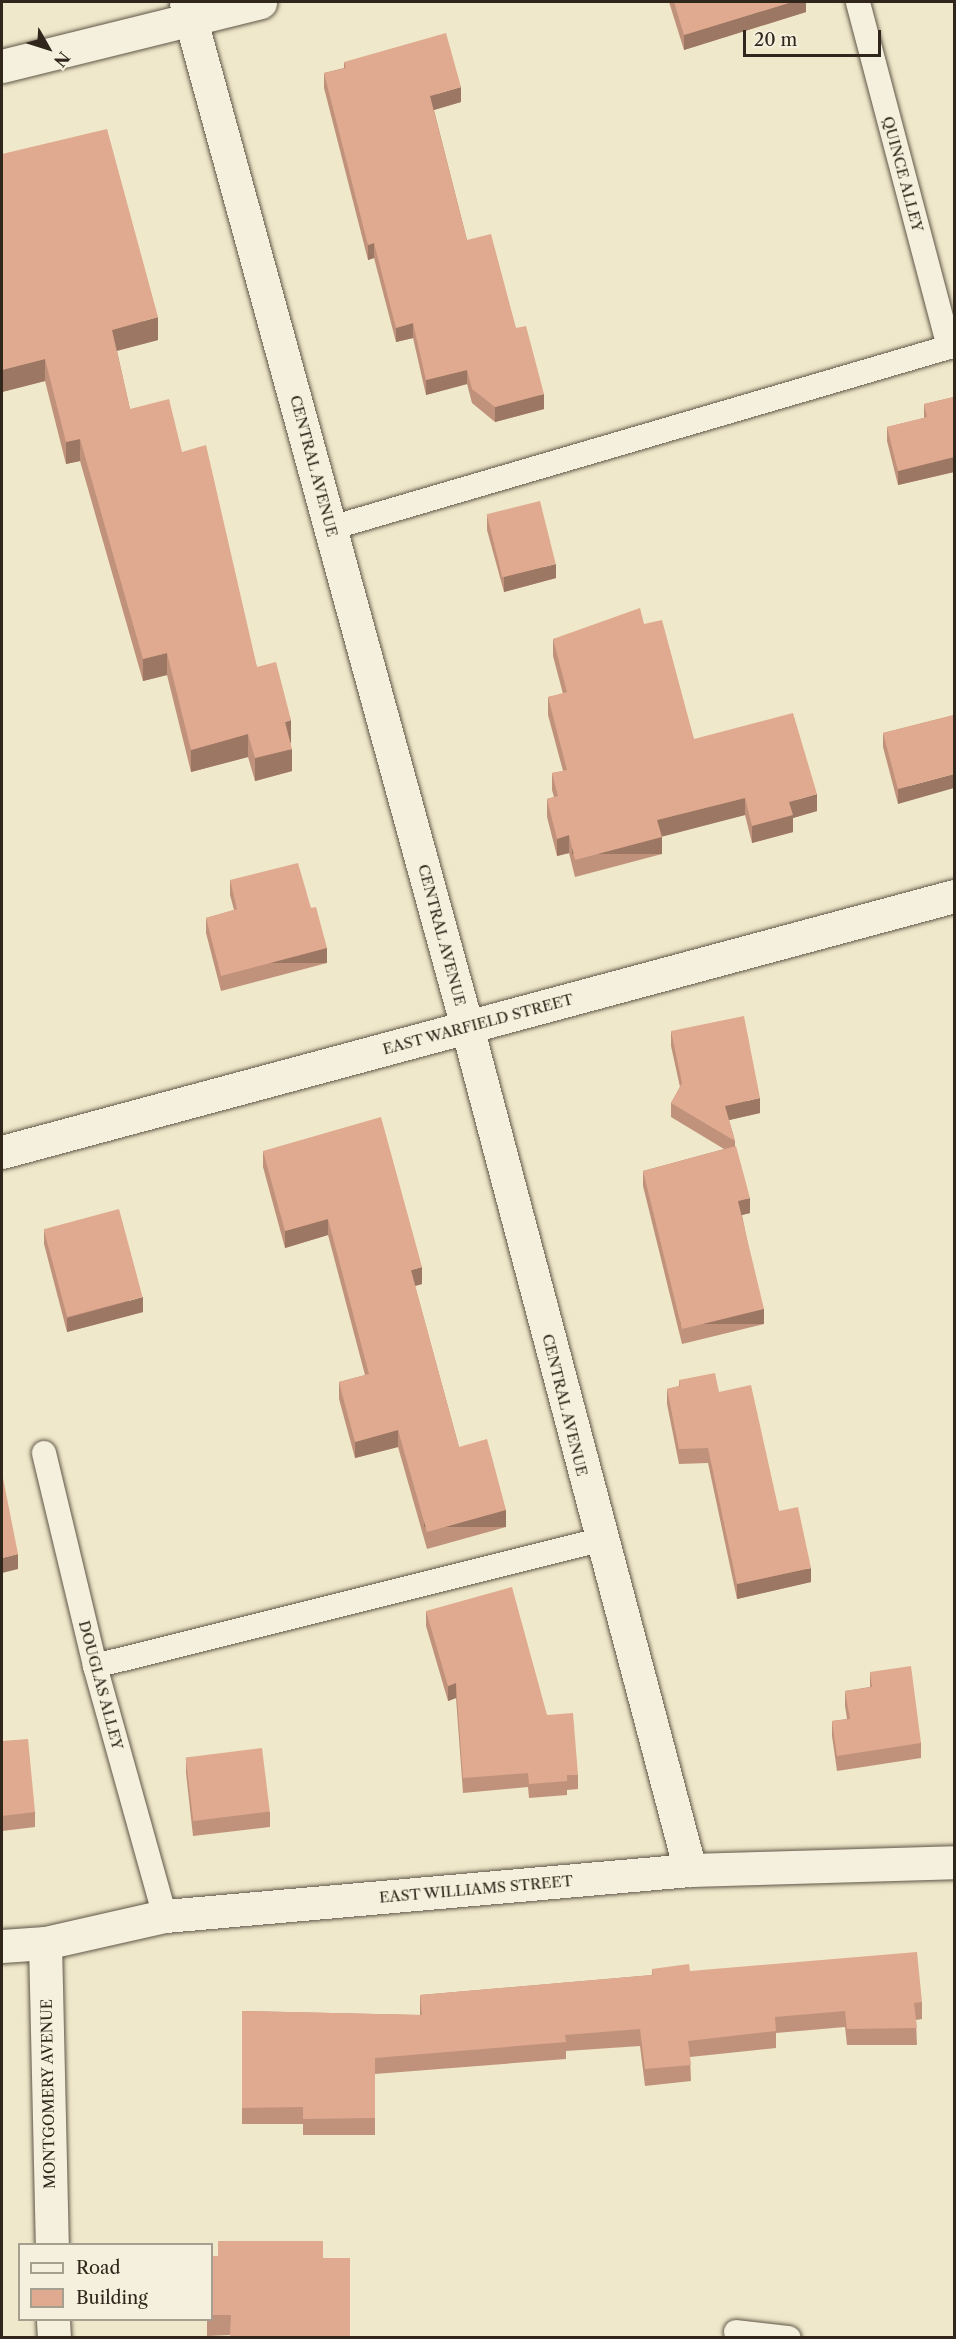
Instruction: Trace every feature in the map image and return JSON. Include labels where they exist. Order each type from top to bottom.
[{"type":"street","points":[[2,66],[188,12],[260,2]]},
{"type":"street","name":"CENTRAL AVENUE","points":[[188,12],[467,1027],[600,1540],[690,1870]]},
{"type":"street","name":"EAST WARFIELD STREET","points":[[2,1152],[954,896]]},
{"type":"street","name":"EAST WILLIAMS STREET","points":[[2,1946],[45,1943],[165,1916],[690,1870],[954,1862]]},
{"type":"street","name":"MONTGOMERY AVENUE","points":[[45,1943],[52,2243]]},
{"type":"street","points":[[53,2321],[54,2337]]},
{"type":"lane","name":"QUINCE ALLEY","points":[[331,528],[949,347],[858,2]]},
{"type":"lane","name":"DOUGLAS ALLEY","points":[[44,1453],[95,1666],[165,1916]]},
{"type":"lane","points":[[95,1666],[600,1540]]},
{"type":"lane","points":[[736,2332],[789,2337]]},
{"type":"building","points":[[674,2],[792,2],[684,35]]},
{"type":"building","points":[[446,33],[461,87],[430,96],[467,240],[491,234],[516,328],[526,326],[544,394],[495,407],[472,389],[467,370],[426,380],[413,323],[396,328],[374,243],[368,245],[324,73],[346,68],[344,62]]},
{"type":"building","points":[[107,129],[158,317],[112,330],[130,409],[169,399],[182,452],[206,445],[257,667],[276,662],[291,720],[285,722],[292,749],[255,758],[248,734],[191,750],[167,653],[143,659],[80,439],[66,442],[45,359],[2,370],[2,154]]},
{"type":"building","points":[[954,397],[954,457],[898,471],[887,427],[927,417],[924,404]]},
{"type":"building","points":[[540,501],[556,564],[502,577],[487,514]]},
{"type":"building","points":[[640,608],[644,624],[662,620],[694,739],[793,713],[817,794],[789,802],[793,815],[752,826],[745,798],[657,820],[662,837],[575,860],[569,835],[557,839],[547,799],[558,796],[552,773],[567,770],[548,697],[567,692],[553,639]]},
{"type":"building","points":[[954,715],[954,774],[898,789],[883,733]]},
{"type":"building","points":[[298,863],[311,908],[316,907],[327,948],[221,976],[206,918],[237,909],[230,880]]},
{"type":"building","points":[[744,1016],[760,1098],[725,1106],[735,1141],[671,1103],[682,1083],[671,1031]]},
{"type":"building","points":[[381,1117],[422,1267],[411,1270],[459,1447],[487,1439],[506,1510],[427,1532],[398,1430],[355,1442],[339,1382],[369,1374],[328,1219],[285,1231],[263,1151]]},
{"type":"building","points":[[736,1146],[750,1198],[738,1201],[764,1309],[682,1329],[643,1171]]},
{"type":"building","points":[[119,1209],[143,1297],[67,1317],[44,1229]]},
{"type":"building","points":[[715,1373],[719,1392],[751,1385],[779,1511],[798,1507],[811,1568],[737,1584],[708,1448],[679,1449],[667,1389],[680,1386],[679,1380]]},
{"type":"building","points":[[2,1473],[18,1554],[2,1558]]},
{"type":"building","points":[[512,1587],[547,1715],[573,1713],[578,1775],[567,1775],[567,1781],[529,1784],[528,1773],[463,1778],[456,1683],[448,1686],[426,1611]]},
{"type":"building","points":[[911,1666],[921,1743],[837,1756],[832,1721],[850,1719],[845,1691],[872,1687],[870,1672]]},
{"type":"building","points":[[28,1739],[35,1812],[2,1816],[2,1741]]},
{"type":"building","points":[[262,1748],[270,1812],[193,1821],[186,1757]]},
{"type":"building","points":[[917,1952],[922,2002],[914,2003],[917,2028],[847,2029],[845,2011],[775,2017],[776,2031],[688,2041],[691,2065],[645,2069],[640,2029],[565,2035],[566,2042],[375,2058],[375,2118],[303,2119],[303,2107],[242,2108],[242,2011],[422,2015],[420,1995],[653,1975],[652,1969],[689,1964],[690,1971]]},
{"type":"building","points":[[218,2241],[323,2241],[323,2258],[350,2258],[350,2337],[230,2337],[231,2315],[213,2315],[213,2256],[218,2256]]}]
